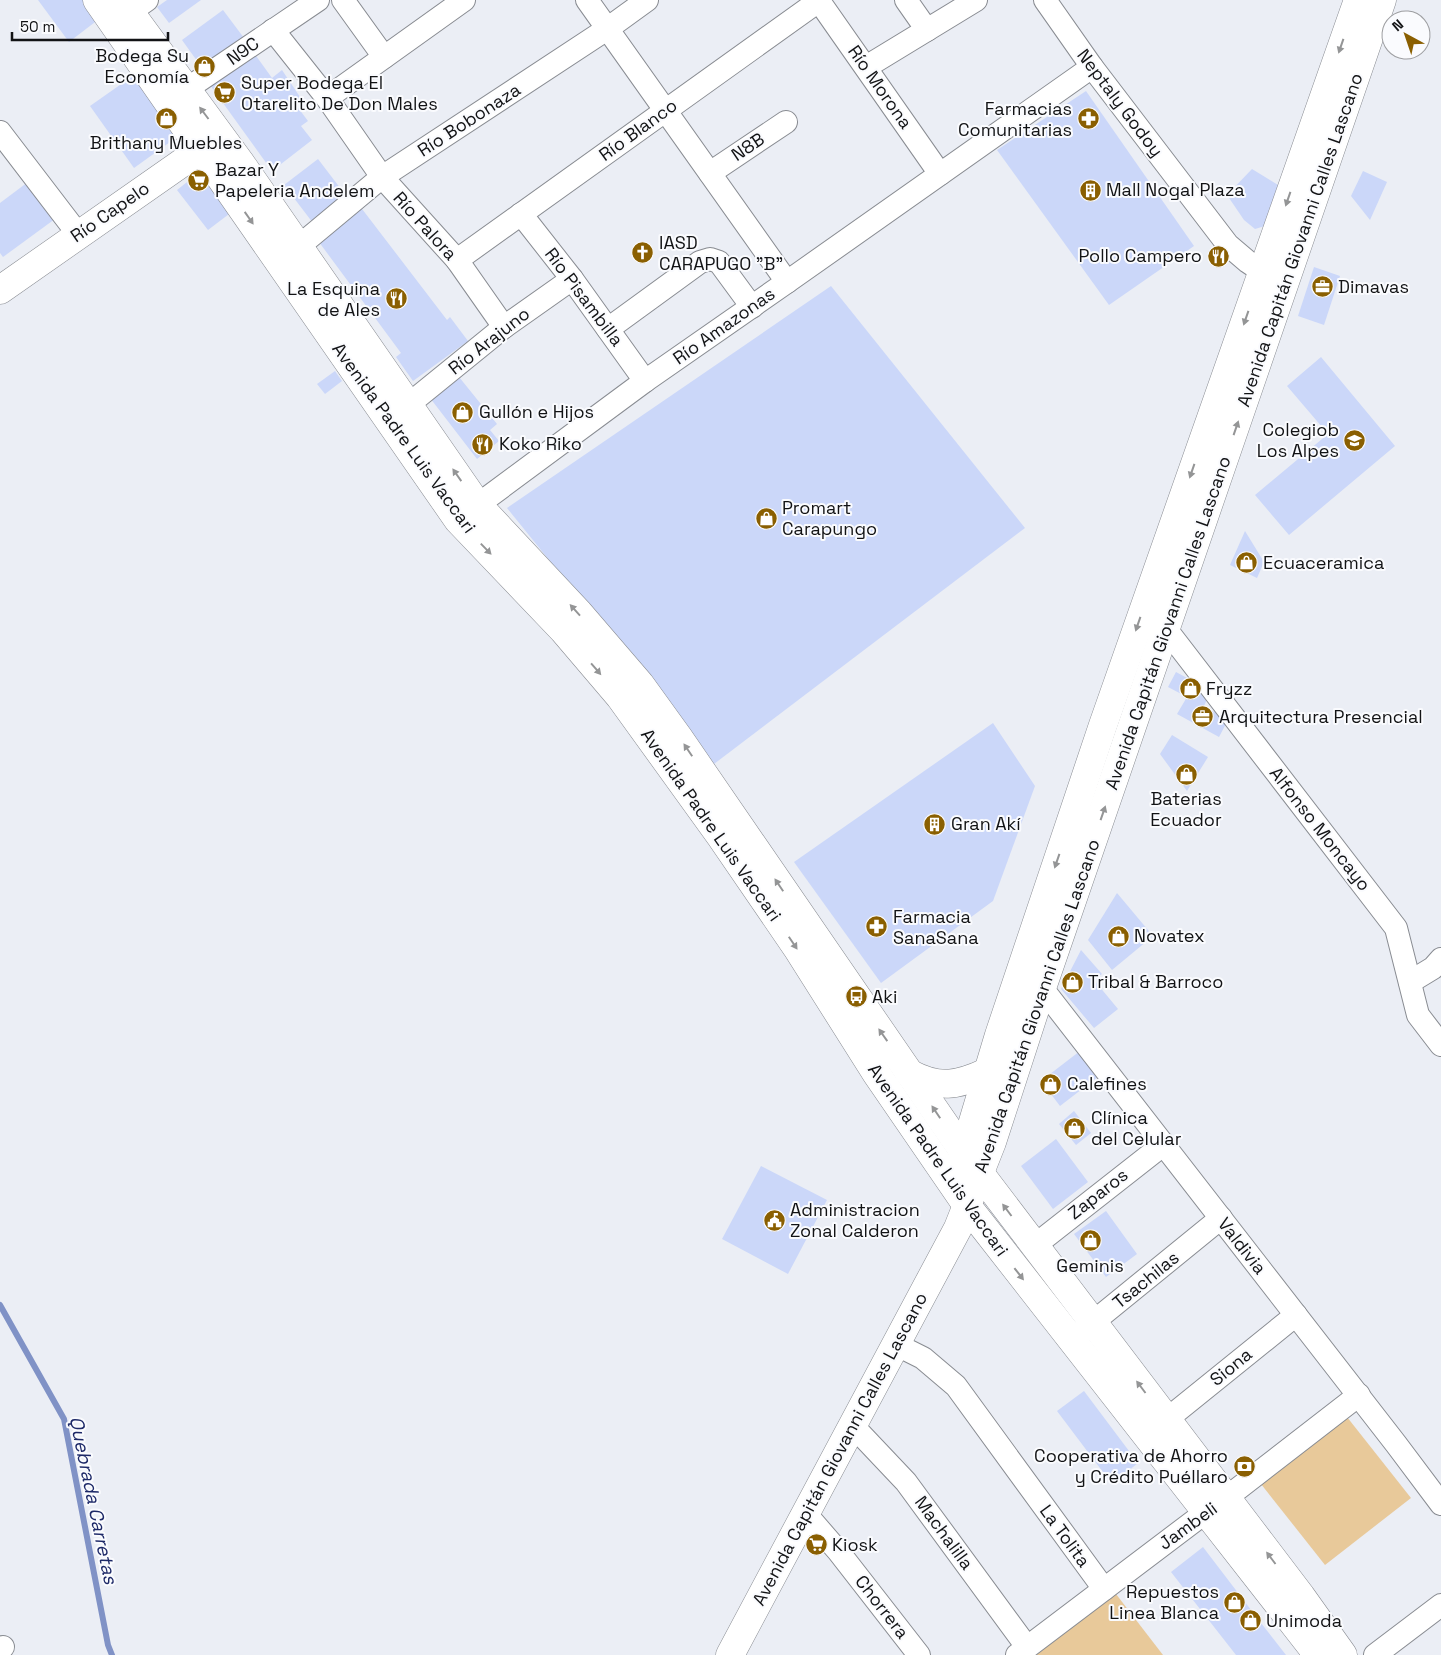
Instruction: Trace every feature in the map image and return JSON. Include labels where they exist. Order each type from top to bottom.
[{"type":"main road","name":"Avenida Padre Luis Vaccari","points":[[97,0],[178,96],[468,512],[563,630],[620,697],[722,837],[876,1073],[961,1198],[1071,1341],[1216,1505],[1301,1596],[1343,1655]]},
{"type":"main road","name":"Avenida Capitán Giovanni Calles Lascano","points":[[961,1198],[980,1174],[1166,629],[1358,0]]},
{"type":"main road","name":"Avenida Capitán Giovanni Calles Lascano","points":[[730,1655],[897,1346],[958,1228],[963,1151],[987,1072],[1103,725],[1273,279],[1382,0]]},
{"type":"main road","name":"Avenida Padre Luis Vaccari","points":[[133,4],[178,96]]},
{"type":"main road","name":"Avenida Padre Luis Vaccari","points":[[211,143],[298,247],[408,404],[468,512],[578,613],[640,684],[963,1151],[1166,1420],[1216,1505],[1318,1655]]},
{"type":"main road","name":"Río Capelo","points":[[0,290],[211,143]]},
{"type":"main road","points":[[909,1073],[924,1081],[937,1084],[952,1084],[970,1080],[987,1072]]},
{"type":"street","name":"N9C","points":[[178,96],[318,0]]},
{"type":"street","points":[[343,0],[384,57]]},
{"type":"street","points":[[327,98],[464,0]]},
{"type":"street","points":[[587,0],[787,282]]},
{"type":"street","name":"Río Bobonaza","points":[[298,247],[382,177],[607,29],[647,0]]},
{"type":"street","name":"Río Morona","points":[[819,0],[940,174]]},
{"type":"street","name":"Río Blanco","points":[[457,260],[819,0]]},
{"type":"street","points":[[906,0],[927,30]]},
{"type":"street","points":[[866,67],[976,0]]},
{"type":"street","name":"Neptaly Godoy","points":[[1045,0],[1092,67],[1228,246],[1273,279]]},
{"type":"street","name":"Río Palora","points":[[273,30],[327,98],[382,177],[457,260],[504,327]]},
{"type":"street","name":"Río Amazonas","points":[[468,512],[645,381],[1092,67]]},
{"type":"street","name":"N8B","points":[[710,173],[786,122]]},
{"type":"street","points":[[0,132],[78,234]]},
{"type":"street","name":"Río Pisambilla","points":[[521,214],[572,278],[645,381]]},
{"type":"street","points":[[608,329],[700,262],[710,259],[719,262],[752,307]]},
{"type":"street","name":"Río Arajuno","points":[[408,404],[504,327],[572,278]]},
{"type":"street","name":"Alfonso Moncayo","points":[[1166,629],[1396,928],[1418,1015],[1441,1045]]},
{"type":"street","points":[[1410,982],[1433,968],[1441,959]]},
{"type":"street","name":"Valdivia","points":[[1042,988],[1359,1395],[1441,1504]]},
{"type":"street","name":"Zaparos","points":[[1034,1246],[1164,1144]]},
{"type":"street","name":"Tsachilas","points":[[1071,1341],[1221,1218]]},
{"type":"street","name":"Siona","points":[[1166,1420],[1296,1315]]},
{"type":"street","name":"La Tolita","points":[[897,1346],[923,1358],[956,1386],[1104,1589]]},
{"type":"street","name":"Jambeli","points":[[1022,1651],[1359,1395]]},
{"type":"street","name":"Machalilla","points":[[854,1426],[906,1482],[1022,1651]]},
{"type":"street","name":"Chorrera","points":[[806,1514],[838,1550],[919,1655]]},
{"type":"street","points":[[1375,1655],[1441,1605]]},
{"type":"shaded area","points":[[1347,1417],[1411,1498],[1325,1565],[1261,1484]]},
{"type":"shaded area","points":[[1116,1594],[1163,1655],[1036,1655]]},
{"type":"building","points":[[38,0],[85,0],[99,19],[69,42]]},
{"type":"building","points":[[167,0],[201,0],[169,23],[157,7]]},
{"type":"building","points":[[223,10],[247,42],[205,72],[182,40]]},
{"type":"building","points":[[254,53],[272,78],[282,70],[302,100],[296,105],[308,121],[301,126],[312,140],[272,171],[210,85]]},
{"type":"building","points":[[137,73],[177,137],[134,168],[90,106]]},
{"type":"building","name":"Mall Nogal Plaza","points":[[1086,91],[1194,246],[1109,305],[997,150]]},
{"type":"building","points":[[318,159],[347,197],[313,223],[284,185]]},
{"type":"building","points":[[1252,169],[1278,185],[1265,226],[1255,229],[1244,220],[1227,195]]},
{"type":"building","points":[[1363,171],[1387,182],[1370,220],[1351,196]]},
{"type":"building","points":[[196,175],[207,177],[233,211],[208,230],[177,190]]},
{"type":"building","points":[[32,179],[59,216],[3,257],[0,253],[0,203]]},
{"type":"building","points":[[359,205],[447,320],[450,317],[468,341],[413,381],[396,357],[401,353],[316,238]]},
{"type":"building","name":"IASD CARAPUGO \"B\"","points":[[643,246],[650,256],[642,260],[636,251]]},
{"type":"building","name":"Dimavas","points":[[1314,267],[1340,276],[1324,325],[1298,316]]},
{"type":"building","name":"Promart Carapungo","points":[[831,286],[1025,528],[714,764],[507,508]]},
{"type":"building","name":"Colegiob Los Alpes","points":[[1321,357],[1395,446],[1289,535],[1255,495],[1328,434],[1287,386]]},
{"type":"building","points":[[335,371],[342,381],[325,394],[317,384]]},
{"type":"building","points":[[455,372],[497,424],[490,430],[499,441],[477,459],[427,394]]},
{"type":"building","name":"Ecuaceramica","points":[[1245,531],[1264,562],[1257,578],[1230,565]]},
{"type":"building","points":[[1176,672],[1211,691],[1204,706],[1228,720],[1219,737],[1177,714],[1187,697],[1168,687]]},
{"type":"building","name":"Gran Akí","points":[[993,723],[1035,786],[993,901],[881,983],[794,862]]},
{"type":"building","name":"Baterias Ecuador","points":[[1172,735],[1208,757],[1187,791],[1160,754]]},
{"type":"building","points":[[1117,893],[1153,936],[1112,970],[1088,940]]},
{"type":"building","points":[[1081,950],[1102,974],[1094,980],[1118,1009],[1094,1028],[1061,989]]},
{"type":"building","points":[[1080,1051],[1099,1076],[1060,1106],[1041,1081]]},
{"type":"building","name":"Clínica del Celular","points":[[1074,1111],[1091,1133],[1076,1145],[1059,1124]]},
{"type":"building","points":[[1056,1139],[1088,1182],[1053,1209],[1021,1166]]},
{"type":"building","name":"Administracion Zonal Calderon","points":[[761,1166],[827,1200],[788,1274],[722,1239]]},
{"type":"building","points":[[1106,1211],[1137,1254],[1106,1277],[1074,1234]]},
{"type":"building","points":[[1084,1391],[1138,1463],[1112,1484],[1057,1411]]},
{"type":"building","name":"Kiosk","points":[[812,1536],[825,1541],[819,1555],[806,1550]]},
{"type":"building","points":[[1203,1547],[1286,1655],[1236,1655],[1171,1572]]},
{"type":"waterway","name":"Quebrada Carretas","points":[[0,1305],[64,1419],[108,1645],[112,1655]]},
{"type":"place","name":"Bodega Su Economía","points":[[205,66]]},
{"type":"place","name":"Super Bodega El Otarelito De Don Males","points":[[225,93]]},
{"type":"place","name":"Brithany Muebles","points":[[166,118]]},
{"type":"place","name":"Farmacias Comunitarias","points":[[1088,119]]},
{"type":"place","name":"Bazar Y Papeleria Andelem","points":[[199,180]]},
{"type":"place","name":"Mall Nogal Plaza","points":[[1090,190]]},
{"type":"place","name":"IASD CARAPUGO \"B\"","points":[[643,253]]},
{"type":"place","name":"Pollo Campero","points":[[1218,256]]},
{"type":"place","name":"Dimavas","points":[[1322,287]]},
{"type":"place","name":"La Esquina de Ales","points":[[396,299]]},
{"type":"place","name":"Gullón e Hijos","points":[[463,412]]},
{"type":"place","name":"Colegiob Los Alpes","points":[[1355,440]]},
{"type":"place","name":"Koko Riko","points":[[483,444]]},
{"type":"place","name":"Promart Carapungo","points":[[766,518]]},
{"type":"place","name":"Ecuaceramica","points":[[1247,563]]},
{"type":"place","name":"Fryzz","points":[[1190,689]]},
{"type":"place","name":"Arquitectura Presencial","points":[[1203,717]]},
{"type":"place","name":"Baterias Ecuador","points":[[1186,774]]},
{"type":"place","name":"Gran Akí","points":[[935,824]]},
{"type":"place","name":"Farmacia SanaSana","points":[[877,927]]},
{"type":"place","name":"Novatex","points":[[1118,936]]},
{"type":"place","name":"Tribal & Barroco","points":[[1072,982]]},
{"type":"place","name":"Aki","points":[[856,997]]},
{"type":"place","name":"Calefines","points":[[1051,1084]]},
{"type":"place","name":"Clínica del Celular","points":[[1075,1128]]},
{"type":"place","name":"Administracion Zonal Calderon","points":[[774,1220]]},
{"type":"place","name":"Geminis","points":[[1090,1241]]},
{"type":"place","name":"Cooperativa de Ahorro y Crédito Puéllaro","points":[[1244,1466]]},
{"type":"place","name":"Kiosk","points":[[816,1545]]},
{"type":"place","name":"Repuestos Linea Blanca","points":[[1235,1602]]},
{"type":"place","name":"Unimoda","points":[[1250,1621]]}]
